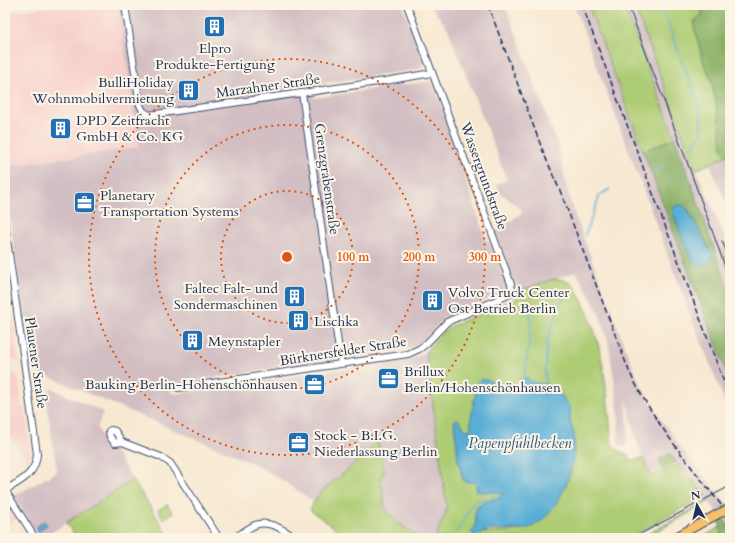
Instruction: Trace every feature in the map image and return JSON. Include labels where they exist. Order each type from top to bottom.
[{"type":"main road","points":[[674,538],[730,508]]},
{"type":"street","name":"Marzahner Straße","points":[[125,5],[140,105],[146,113],[153,115],[432,73]]},
{"type":"street","points":[[407,5],[432,73]]},
{"type":"street","name":"Wassergrundstraße","points":[[432,73],[512,288]]},
{"type":"street","name":"Grenzgrabenstraße","points":[[302,93],[341,364]]},
{"type":"street","name":"Plauener Straße","points":[[5,225],[37,454],[35,465],[29,474],[22,481],[5,490]]},
{"type":"street","name":"Bürknersfelder Straße","points":[[178,388],[415,352],[426,344],[447,322],[510,294],[512,288]]},
{"type":"street","points":[[122,442],[161,457],[170,463],[219,538]]},
{"type":"street","points":[[5,490],[35,538]]},
{"type":"street","points":[[234,538],[253,526],[263,524],[278,527],[296,538]]},
{"type":"shaded area","points":[[59,5],[118,5],[139,147],[5,167],[5,13]]},
{"type":"shaded area","points":[[118,5],[402,5],[424,62],[421,69],[311,85],[314,98],[431,81],[433,82],[487,242],[490,242],[507,287],[505,292],[444,318],[423,340],[414,347],[353,357],[344,352],[334,353],[332,358],[327,361],[171,384],[170,386],[173,394],[408,360],[426,351],[447,509],[435,538],[419,538],[415,536],[398,523],[385,509],[381,479],[384,471],[350,468],[329,484],[313,501],[274,475],[252,463],[31,369],[5,185],[5,167],[139,147]]},
{"type":"shaded area","points":[[430,5],[505,5],[559,149],[568,193],[576,218],[638,380],[656,412],[679,445],[730,509],[730,528],[670,454],[659,459],[662,469],[649,474],[635,436],[626,399],[628,432],[626,447],[618,444],[619,417],[608,340],[598,311],[576,272],[519,291],[495,233],[524,211],[499,192],[497,184],[507,180],[448,29]]},
{"type":"shaded area","points":[[574,5],[588,5],[730,381],[730,414],[691,317]]},
{"type":"shaded area","points":[[624,5],[634,5],[696,170],[730,249],[730,293],[675,138]]},
{"type":"shaded area","points":[[730,154],[730,213],[710,164]]},
{"type":"shaded area","points":[[5,267],[12,316],[19,362],[5,356]]},
{"type":"shaded area","points":[[5,370],[18,376],[22,407],[25,409],[31,453],[29,465],[5,427]]},
{"type":"shaded area","points":[[51,388],[103,412],[97,428],[108,446],[112,447],[133,480],[43,538],[40,538],[13,496],[57,472],[46,399]]},
{"type":"shaded area","points":[[5,498],[18,519],[5,527]]},
{"type":"green space","points":[[588,5],[624,5],[675,138],[643,151]]},
{"type":"green space","points":[[634,5],[708,5],[704,7],[702,15],[695,20],[694,26],[703,61],[712,82],[722,147],[726,156],[696,170]]},
{"type":"green space","points":[[708,5],[728,5],[730,9],[730,78],[728,78],[730,91],[730,154],[726,156],[722,147],[712,82],[703,61],[694,26],[695,20],[702,15],[701,7]]},
{"type":"green space","points":[[675,138],[730,293],[730,381],[643,151]],"holes":[[[687,208],[709,248],[712,257],[678,225],[674,215]]]},
{"type":"green space","points":[[724,249],[730,265],[730,275],[721,250]]},
{"type":"green space","points":[[553,279],[566,281],[574,287],[590,318],[596,335],[604,371],[612,445],[619,451],[629,455],[629,461],[643,458],[650,476],[679,464],[705,496],[629,538],[435,538],[447,509],[426,351],[442,333],[451,326],[520,296],[519,291]],"holes":[[[496,383],[504,391],[520,385],[532,383],[546,384],[570,408],[570,421],[574,435],[573,458],[570,475],[521,530],[480,533],[475,537],[475,512],[477,508],[485,502],[497,499],[502,496],[502,493],[488,491],[480,492],[476,482],[463,480],[458,460],[458,448],[454,426],[460,421],[465,430],[468,430],[471,427],[471,419],[476,395]]]},
{"type":"green space","points":[[377,441],[381,451],[384,471],[381,479],[385,509],[398,523],[419,538],[348,538],[310,510],[313,503],[322,491],[354,464]]},
{"type":"green space","points":[[670,454],[677,462],[662,469],[659,459]]},
{"type":"green space","points":[[133,480],[170,538],[77,538],[66,523]]},
{"type":"green space","points":[[708,501],[646,538],[640,538]]},
{"type":"green space","points":[[167,504],[173,513],[163,519],[158,510]]},
{"type":"green space","points":[[723,519],[730,528],[730,538],[723,538],[719,521]]},
{"type":"green space","points":[[720,527],[723,538],[703,537]]},
{"type":"water","points":[[678,205],[682,205],[687,209],[709,248],[713,257],[706,264],[698,264],[693,260],[685,246],[674,215],[673,208]]},
{"type":"water","name":"Papenpfuhlbecken","points":[[527,378],[535,383],[553,388],[565,399],[570,408],[570,420],[574,435],[574,455],[568,481],[555,505],[544,519],[537,524],[517,530],[487,531],[475,537],[471,532],[476,524],[475,515],[477,508],[482,503],[499,498],[502,496],[502,493],[477,491],[475,482],[467,482],[463,480],[458,460],[454,421],[456,419],[460,421],[465,430],[468,430],[471,427],[477,383],[480,380],[490,381],[504,391],[507,391],[520,385],[521,379]]},
{"type":"water","points":[[44,521],[47,525],[38,532],[36,527]]},
{"type":"waterway","points":[[661,5],[700,109],[702,133],[691,149]]},
{"type":"waterway","points":[[653,172],[664,167]]},
{"type":"waterway","points":[[585,235],[600,195],[610,189]]},
{"type":"waterway","points":[[546,384],[547,340],[564,294]]},
{"type":"waterway","points":[[524,380],[531,325],[529,310]]},
{"type":"waterway","points":[[454,538],[473,503],[477,500],[502,496]]},
{"type":"tram line","points":[[628,5],[730,280]]},
{"type":"tram line","points":[[722,241],[730,260]]},
{"type":"tram line","points":[[633,538],[730,486]]},
{"type":"railway","points":[[488,5],[544,154],[561,193],[629,371],[639,391],[663,428],[730,516]]},
{"type":"railway","points":[[582,5],[730,398]]},
{"type":"place","name":"Elpro Produkte-Fertigung","points":[[215,26]]},
{"type":"place","name":"BulliHoliday Wohnmobilvermietung","points":[[189,90]]},
{"type":"place","name":"DPD Zeitfracht GmbH & Co. KG","points":[[61,128]]},
{"type":"place","name":"Planetary Transportation Systems","points":[[85,203]]},
{"type":"place","name":"Faltec Falt- und Sondermaschinen","points":[[294,296]]},
{"type":"place","name":"Volvo Truck Center Ost Betrieb Berlin","points":[[433,300]]},
{"type":"place","name":"Lischka","points":[[298,321]]},
{"type":"place","name":"Meynstapler","points":[[193,341]]},
{"type":"place","name":"Brillux Berlin/Hohenschönhausen","points":[[388,379]]},
{"type":"place","name":"Bauking Berlin-Hohenschönhausen","points":[[314,384]]},
{"type":"place","name":"Stock - B.I.G. Niederlassung Berlin","points":[[298,443]]}]
